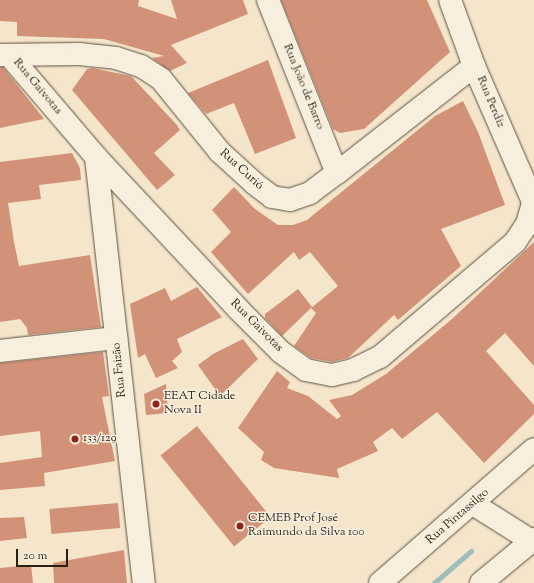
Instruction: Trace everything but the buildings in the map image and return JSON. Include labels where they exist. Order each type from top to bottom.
[{"type":"street","name":"Rua João de Barro","points":[[268,0],[337,173]]},
{"type":"street","name":"Rua Perdiz","points":[[450,0],[474,66],[534,201]]},
{"type":"street","name":"Rua Curió","points":[[5,55],[87,55],[116,58],[141,66],[161,79],[220,152],[255,184],[272,197],[290,200],[310,193],[474,66]]},
{"type":"street","name":"Rua Gaivotas","points":[[5,55],[96,158],[281,352],[306,370],[332,375],[354,370],[380,357],[515,242],[527,224],[534,201]]},
{"type":"street","name":"Rua Faizão","points":[[96,158],[144,583]]},
{"type":"street","points":[[0,351],[116,338]]},
{"type":"street","name":"Rua Pintassilgo","points":[[380,583],[473,504],[534,449]]},
{"type":"street","points":[[473,504],[532,539],[481,583]]},
{"type":"waterway","points":[[434,583],[471,551]]},
{"type":"place","name":"EEAT Cidade Nova II","points":[[156,404]]},
{"type":"place","name":"133/129","points":[[75,439]]},
{"type":"place","name":"CEMEB Prof José Raimundo da Silva 100","points":[[240,526]]}]
